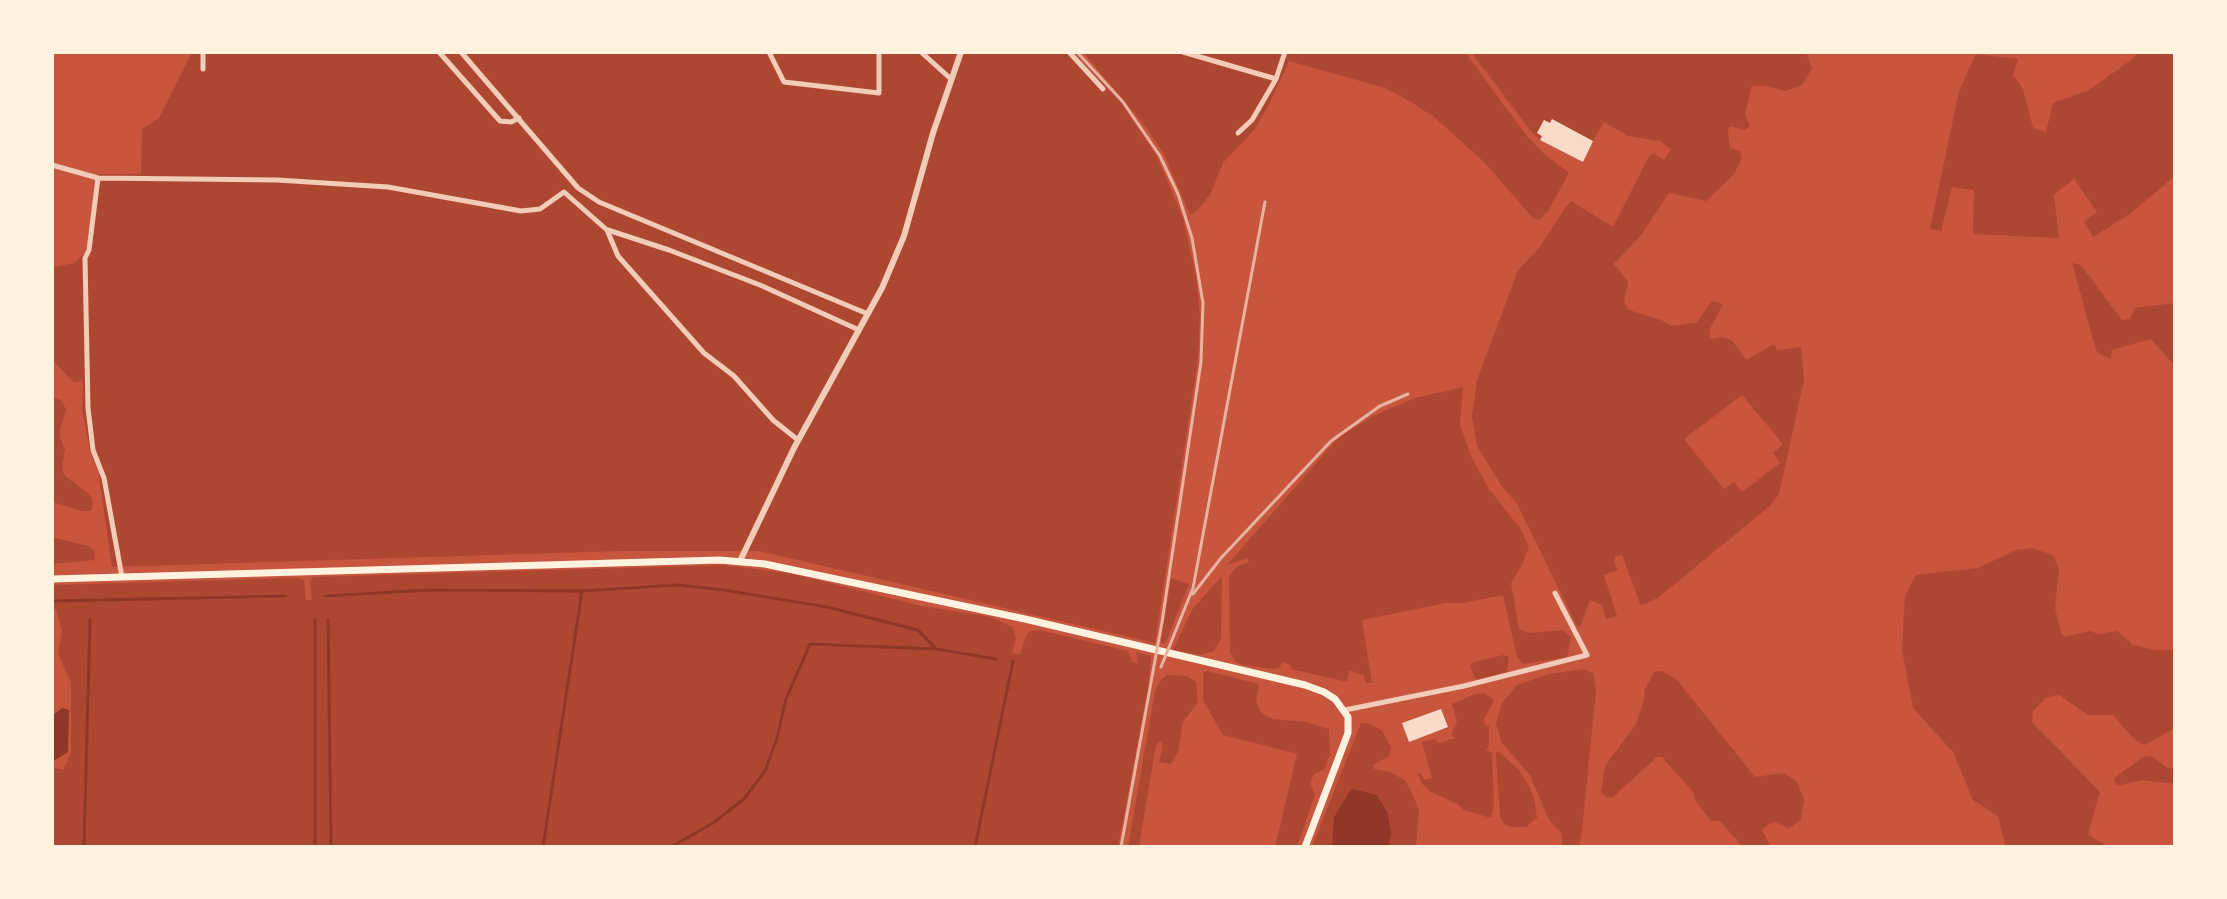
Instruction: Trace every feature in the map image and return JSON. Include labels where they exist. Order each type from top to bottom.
[{"type":"main road","points":[[52,579],[740,561],[1025,619],[1305,685],[1330,695],[1345,710],[1349,725],[1305,847]]},
{"type":"street","points":[[203,52],[203,69]]},
{"type":"street","points":[[439,52],[500,121],[511,122],[519,118]]},
{"type":"street","points":[[461,52],[578,188],[599,202],[868,314]]},
{"type":"street","points":[[769,52],[784,82],[879,93],[879,52]]},
{"type":"street","points":[[921,52],[951,79]]},
{"type":"street","points":[[740,561],[798,440],[868,314],[904,236],[933,133],[961,52]]},
{"type":"street","points":[[1069,52],[1103,89]]},
{"type":"street","points":[[1183,52],[1276,79]]},
{"type":"street","points":[[1238,133],[1252,120],[1276,79],[1285,52]]},
{"type":"street","points":[[52,165],[98,178],[277,180],[388,187],[521,211],[540,209],[564,192],[607,230],[760,285],[859,330]]},
{"type":"street","points":[[98,178],[89,250],[85,258],[88,408],[93,450],[104,478],[122,577]]},
{"type":"street","points":[[607,230],[618,256],[704,353],[734,376],[773,420],[798,440]]},
{"type":"street","points":[[1345,710],[1464,686],[1587,655],[1555,593]]},
{"type":"shaded area","points":[[192,52],[1073,52],[1120,101],[1157,156],[1183,218],[1196,277],[1200,315],[1198,359],[1155,643],[759,551],[619,551],[112,567],[98,470],[90,452],[82,409],[83,380],[74,383],[52,359],[53,267],[75,263],[89,247],[99,174],[141,174],[142,129],[159,118]]},
{"type":"shaded area","points":[[1083,52],[1465,52],[1526,135],[1569,173],[1547,213],[1539,220],[1533,218],[1483,161],[1434,117],[1408,100],[1385,88],[1289,61],[1254,130],[1223,163],[1210,195],[1190,215],[1165,156],[1146,127]]},
{"type":"shaded area","points":[[1471,52],[1806,52],[1812,68],[1802,85],[1786,91],[1752,86],[1745,114],[1750,126],[1745,130],[1729,126],[1730,148],[1740,151],[1742,158],[1734,174],[1706,201],[1669,193],[1642,234],[1614,264],[1628,282],[1624,302],[1629,310],[1671,326],[1696,323],[1712,301],[1723,304],[1710,329],[1710,339],[1723,337],[1733,341],[1746,360],[1774,344],[1777,350],[1801,347],[1804,380],[1779,494],[1771,505],[1659,597],[1641,606],[1622,555],[1615,556],[1618,570],[1604,575],[1617,616],[1606,619],[1602,605],[1590,600],[1580,627],[1517,504],[1477,446],[1472,417],[1477,380],[1518,270],[1539,248],[1565,208],[1571,201],[1613,227],[1648,158],[1653,153],[1664,160],[1671,149],[1660,141],[1628,136],[1604,122],[1593,141],[1552,120],[1550,123],[1544,120],[1537,133],[1542,136],[1540,140]],"holes":[[[1742,395],[1783,444],[1773,453],[1780,463],[1742,492],[1734,482],[1724,489],[1684,439]]]},
{"type":"shaded area","points":[[2137,52],[2175,52],[2175,176],[2131,213],[2093,237],[2084,222],[2097,212],[2074,179],[2054,195],[2059,238],[1973,234],[1974,190],[1952,187],[1941,231],[1930,229],[1959,91],[1976,54],[2018,59],[2013,75],[2023,89],[2033,128],[2046,132],[2053,103],[2089,90],[2134,58]]},
{"type":"shaded area","points":[[2072,263],[2081,265],[2122,320],[2130,319],[2135,308],[2175,303],[2175,366],[2151,339],[2112,350],[2111,359],[2096,350]]},
{"type":"shaded area","points":[[1463,387],[1460,425],[1471,456],[1489,489],[1520,528],[1529,547],[1511,583],[1519,629],[1528,633],[1563,630],[1571,637],[1567,657],[1523,664],[1517,657],[1503,595],[1362,620],[1372,683],[1365,683],[1364,676],[1349,670],[1347,682],[1291,669],[1291,665],[1282,662],[1275,669],[1242,665],[1235,661],[1230,652],[1229,576],[1238,566],[1249,562],[1247,558],[1227,565],[1340,436],[1373,416],[1415,398]]},
{"type":"shaded area","points":[[52,396],[62,401],[66,410],[60,429],[65,449],[62,468],[65,476],[88,493],[93,502],[91,511],[52,502]]},
{"type":"shaded area","points":[[52,537],[88,546],[95,551],[94,560],[52,564]]},
{"type":"shaded area","points":[[2032,548],[2053,555],[2059,569],[2055,608],[2061,633],[2065,637],[2089,631],[2099,634],[2117,631],[2133,645],[2156,650],[2173,650],[2175,647],[2175,728],[2145,745],[2135,740],[2113,715],[2088,715],[2059,695],[2045,698],[2033,711],[2032,722],[2100,792],[2088,834],[2108,847],[2001,847],[2005,845],[1998,816],[1973,800],[1953,752],[1913,708],[1902,650],[1905,596],[1916,575],[1978,568],[2016,550]]},
{"type":"shaded area","points":[[724,565],[793,574],[922,606],[991,617],[1013,627],[1016,639],[1012,652],[1020,655],[1026,635],[1039,630],[1128,651],[1132,662],[1138,664],[1136,652],[1151,656],[1148,689],[1118,847],[52,847],[52,767],[63,770],[71,753],[71,682],[58,654],[62,631],[56,609],[52,609],[52,585],[297,578],[304,580],[306,600],[312,600],[310,582],[313,577]]},
{"type":"shaded area","points":[[1222,576],[1221,639],[1214,651],[1201,655],[1173,650],[1192,610]]},
{"type":"shaded area","points":[[1171,578],[1189,584],[1165,644],[1161,642]]},
{"type":"shaded area","points":[[1504,655],[1509,657],[1507,672],[1475,678],[1470,666],[1474,662]]},
{"type":"shaded area","points":[[1584,669],[1593,673],[1596,690],[1582,830],[1579,847],[1562,847],[1562,834],[1549,820],[1530,775],[1501,742],[1496,723],[1502,703],[1517,685],[1549,674]]},
{"type":"shaded area","points":[[1207,671],[1259,684],[1256,702],[1261,713],[1273,719],[1306,722],[1329,729],[1330,754],[1324,770],[1314,774],[1310,783],[1315,794],[1297,847],[1275,847],[1297,754],[1223,735],[1203,700],[1203,673]]},
{"type":"shaded area","points":[[1662,671],[1677,680],[1755,777],[1784,773],[1797,782],[1804,800],[1801,820],[1789,828],[1775,822],[1768,824],[1762,830],[1771,847],[1743,847],[1720,821],[1711,821],[1695,800],[1693,792],[1662,757],[1657,757],[1613,797],[1607,798],[1601,792],[1605,766],[1636,724],[1645,689],[1654,672]]},
{"type":"shaded area","points":[[1167,675],[1187,676],[1196,682],[1198,702],[1183,722],[1178,752],[1171,764],[1159,762],[1163,746],[1160,741],[1156,745],[1139,847],[1128,847],[1155,691]]},
{"type":"shaded area","points":[[1484,693],[1493,699],[1484,719],[1489,726],[1489,746],[1486,750],[1492,753],[1494,804],[1491,818],[1464,810],[1431,792],[1417,774],[1420,773],[1425,780],[1432,778],[1422,742],[1435,739],[1439,743],[1456,738],[1451,735],[1457,722],[1452,704]]},
{"type":"shaded area","points":[[62,708],[69,710],[68,752],[52,762],[52,716]]},
{"type":"shaded area","points":[[1361,723],[1382,730],[1391,747],[1389,756],[1373,765],[1374,769],[1390,772],[1406,781],[1414,797],[1419,811],[1416,847],[1389,847],[1388,813],[1377,795],[1349,792],[1334,817],[1332,847],[1312,847]]},
{"type":"shaded area","points":[[1499,752],[1519,770],[1534,798],[1537,818],[1526,827],[1511,827],[1504,824],[1500,817],[1496,753]]},
{"type":"shaded area","points":[[2151,756],[2168,768],[2175,769],[2175,784],[2143,780],[2117,786],[2114,778],[2143,757]]},
{"type":"shaded area","points":[[1353,789],[1377,795],[1388,813],[1389,847],[1332,847],[1334,817]]},
{"type":"building","points":[[1552,119],[1593,141],[1583,162],[1540,140],[1542,136],[1537,133],[1544,120],[1550,123]]},
{"type":"building","points":[[1441,709],[1448,727],[1409,742],[1402,723]]},
{"type":"waterway","points":[[325,596],[430,590],[582,591],[678,585],[827,607],[918,630],[936,649]]},
{"type":"waterway","points":[[543,847],[582,591]]},
{"type":"waterway","points":[[52,601],[286,596]]},
{"type":"waterway","points":[[84,847],[90,619]]},
{"type":"waterway","points":[[315,620],[315,847]]},
{"type":"waterway","points":[[328,620],[331,847]]},
{"type":"waterway","points":[[671,847],[713,823],[744,799],[765,771],[786,699],[810,644],[936,649],[996,659]]},
{"type":"waterway","points":[[975,847],[1013,661]]},
{"type":"railway","points":[[1077,52],[1123,102],[1160,156],[1178,194],[1192,238],[1203,303],[1201,362],[1162,622],[1121,847]]},
{"type":"railway","points":[[1161,667],[1193,588],[1265,202]]},
{"type":"railway","points":[[1193,594],[1221,558],[1331,441],[1380,406],[1408,394]]}]
